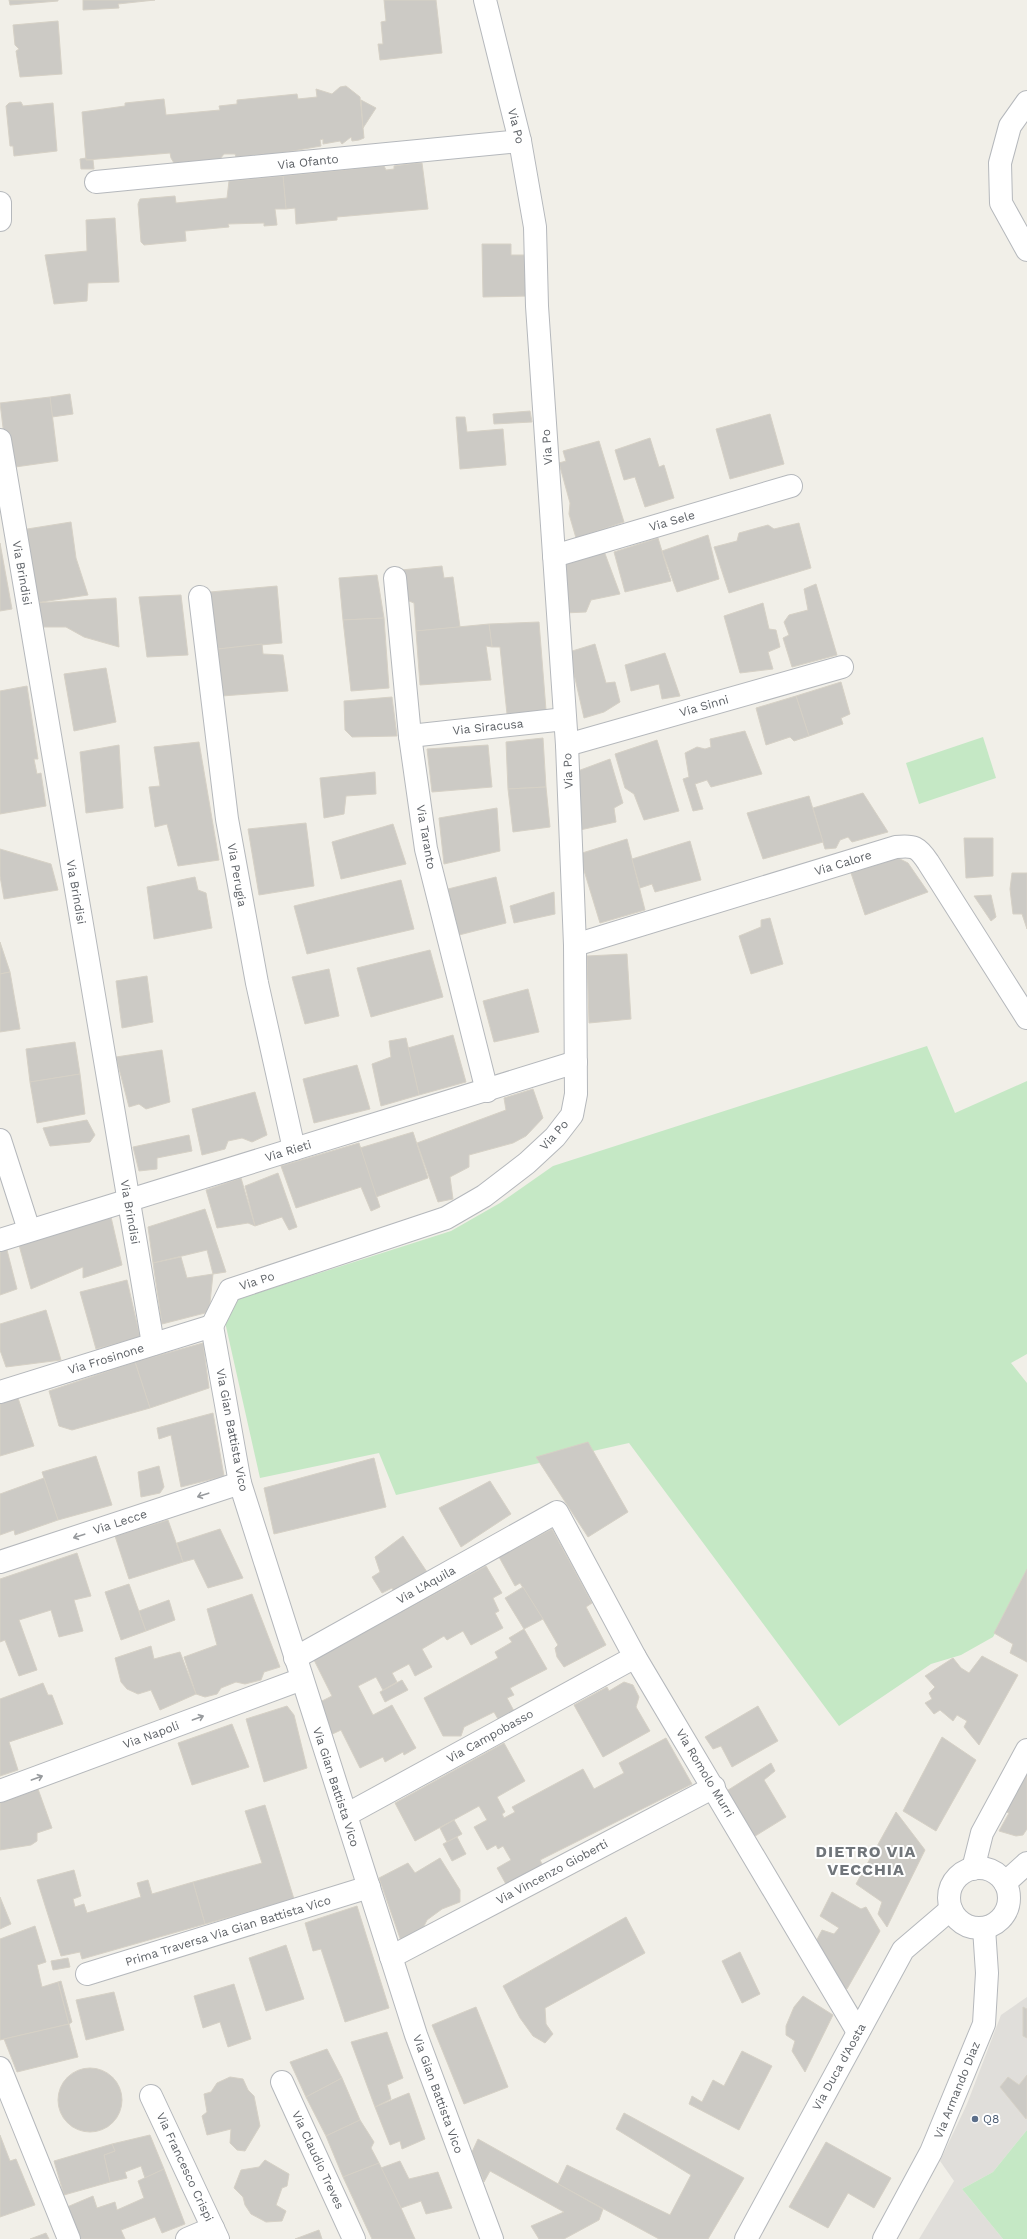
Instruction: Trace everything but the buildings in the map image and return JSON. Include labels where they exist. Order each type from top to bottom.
[{"type":"street","name":"Via Po","points":[[212,1326],[230,1290],[446,1218],[484,1196],[527,1163],[555,1137],[572,1115],[576,1094],[575,945],[567,745],[538,306],[535,227],[520,141],[485,0]]},
{"type":"street","points":[[1027,102],[1010,126],[1000,163],[1001,203],[1027,250]]},
{"type":"street","name":"Via Ofanto","points":[[96,182],[520,141]]},
{"type":"street","points":[[0,203],[0,220]]},
{"type":"street","name":"Via Brindisi","points":[[0,440],[153,1344]]},
{"type":"street","name":"Via Sele","points":[[554,556],[791,486]]},
{"type":"street","name":"Via Taranto","points":[[395,578],[410,736],[426,849],[487,1091]]},
{"type":"street","name":"Via Perugia","points":[[200,597],[227,819],[257,983],[294,1149]]},
{"type":"street","name":"Via Sinni","points":[[567,745],[842,666]]},
{"type":"street","name":"Via Siracusa","points":[[410,736],[565,719]]},
{"type":"street","name":"Via Calore","points":[[575,945],[896,847],[909,845],[920,850],[1027,1018]]},
{"type":"street","name":"Via Rieti","points":[[0,1240],[29,1230],[128,1202],[576,1062]]},
{"type":"street","points":[[0,1140],[29,1230]]},
{"type":"street","name":"Via Frosinone","points":[[0,1392],[212,1326]]},
{"type":"street","name":"Via Gian Battista Vico","points":[[212,1326],[240,1483],[416,2035],[490,2239]]},
{"type":"street","name":"Via Lecce","points":[[0,1562],[240,1483]]},
{"type":"street","name":"Via L'Aquila","points":[[295,1658],[557,1512]]},
{"type":"street","name":"Via Romolo Murri","points":[[557,1512],[635,1657],[714,1787],[858,2032]]},
{"type":"street","name":"Via Campobasso","points":[[346,1815],[635,1657]]},
{"type":"street","name":"Via Napoli","points":[[0,1791],[302,1679]]},
{"type":"street","points":[[973,1870],[982,1833],[1027,1750]]},
{"type":"street","name":"Via Vincenzo Gioberti","points":[[391,1956],[714,1787]]},
{"type":"street","points":[[1005,1883],[1027,1862]]},
{"type":"street","points":[[973,1870],[989,1870],[998,1875],[1005,1883],[1010,1899],[1008,1909],[1002,1918],[994,1925],[984,1928],[974,1928],[962,1923],[951,1909],[949,1898],[951,1888],[960,1875],[973,1870]]},
{"type":"street","name":"Prima Traversa Via Gian Battista Vico","points":[[87,1974],[369,1887]]},
{"type":"street","name":"Via Duca d'Aosta","points":[[746,2239],[903,1950],[951,1909]]},
{"type":"street","name":"Via Armando Diaz","points":[[884,2239],[931,2152],[984,2024],[987,1973],[984,1928]]},
{"type":"street","points":[[0,2068],[69,2239]]},
{"type":"street","name":"Via Claudio Treves","points":[[282,2082],[354,2239]]},
{"type":"street","name":"Via Francesco Crispi","points":[[151,2096],[216,2233]]},
{"type":"street","points":[[187,2239],[216,2233]]},
{"type":"shaded area","points":[[1027,1997],[1027,2130],[993,2172],[962,2189],[1003,2239],[919,2239],[954,2181],[940,2161],[967,2104],[1001,2015]]},
{"type":"green space","points":[[983,737],[996,778],[919,804],[906,763]]},
{"type":"green space","points":[[927,1046],[955,1113],[1027,1081],[1027,1354],[1011,1363],[1027,1383],[1027,1577],[993,1637],[961,1655],[931,1664],[839,1726],[629,1443],[396,1495],[379,1453],[260,1478],[225,1322],[235,1300],[451,1231],[500,1203],[553,1166]]},
{"type":"green space","points":[[1027,2130],[1027,2239],[1003,2239],[962,2189],[993,2172]]},
{"type":"place","name":"Q8","points":[[975,2119]]},
{"type":"district","name":"DIETRO VIA VECCHIA","points":[[866,1860]]}]
